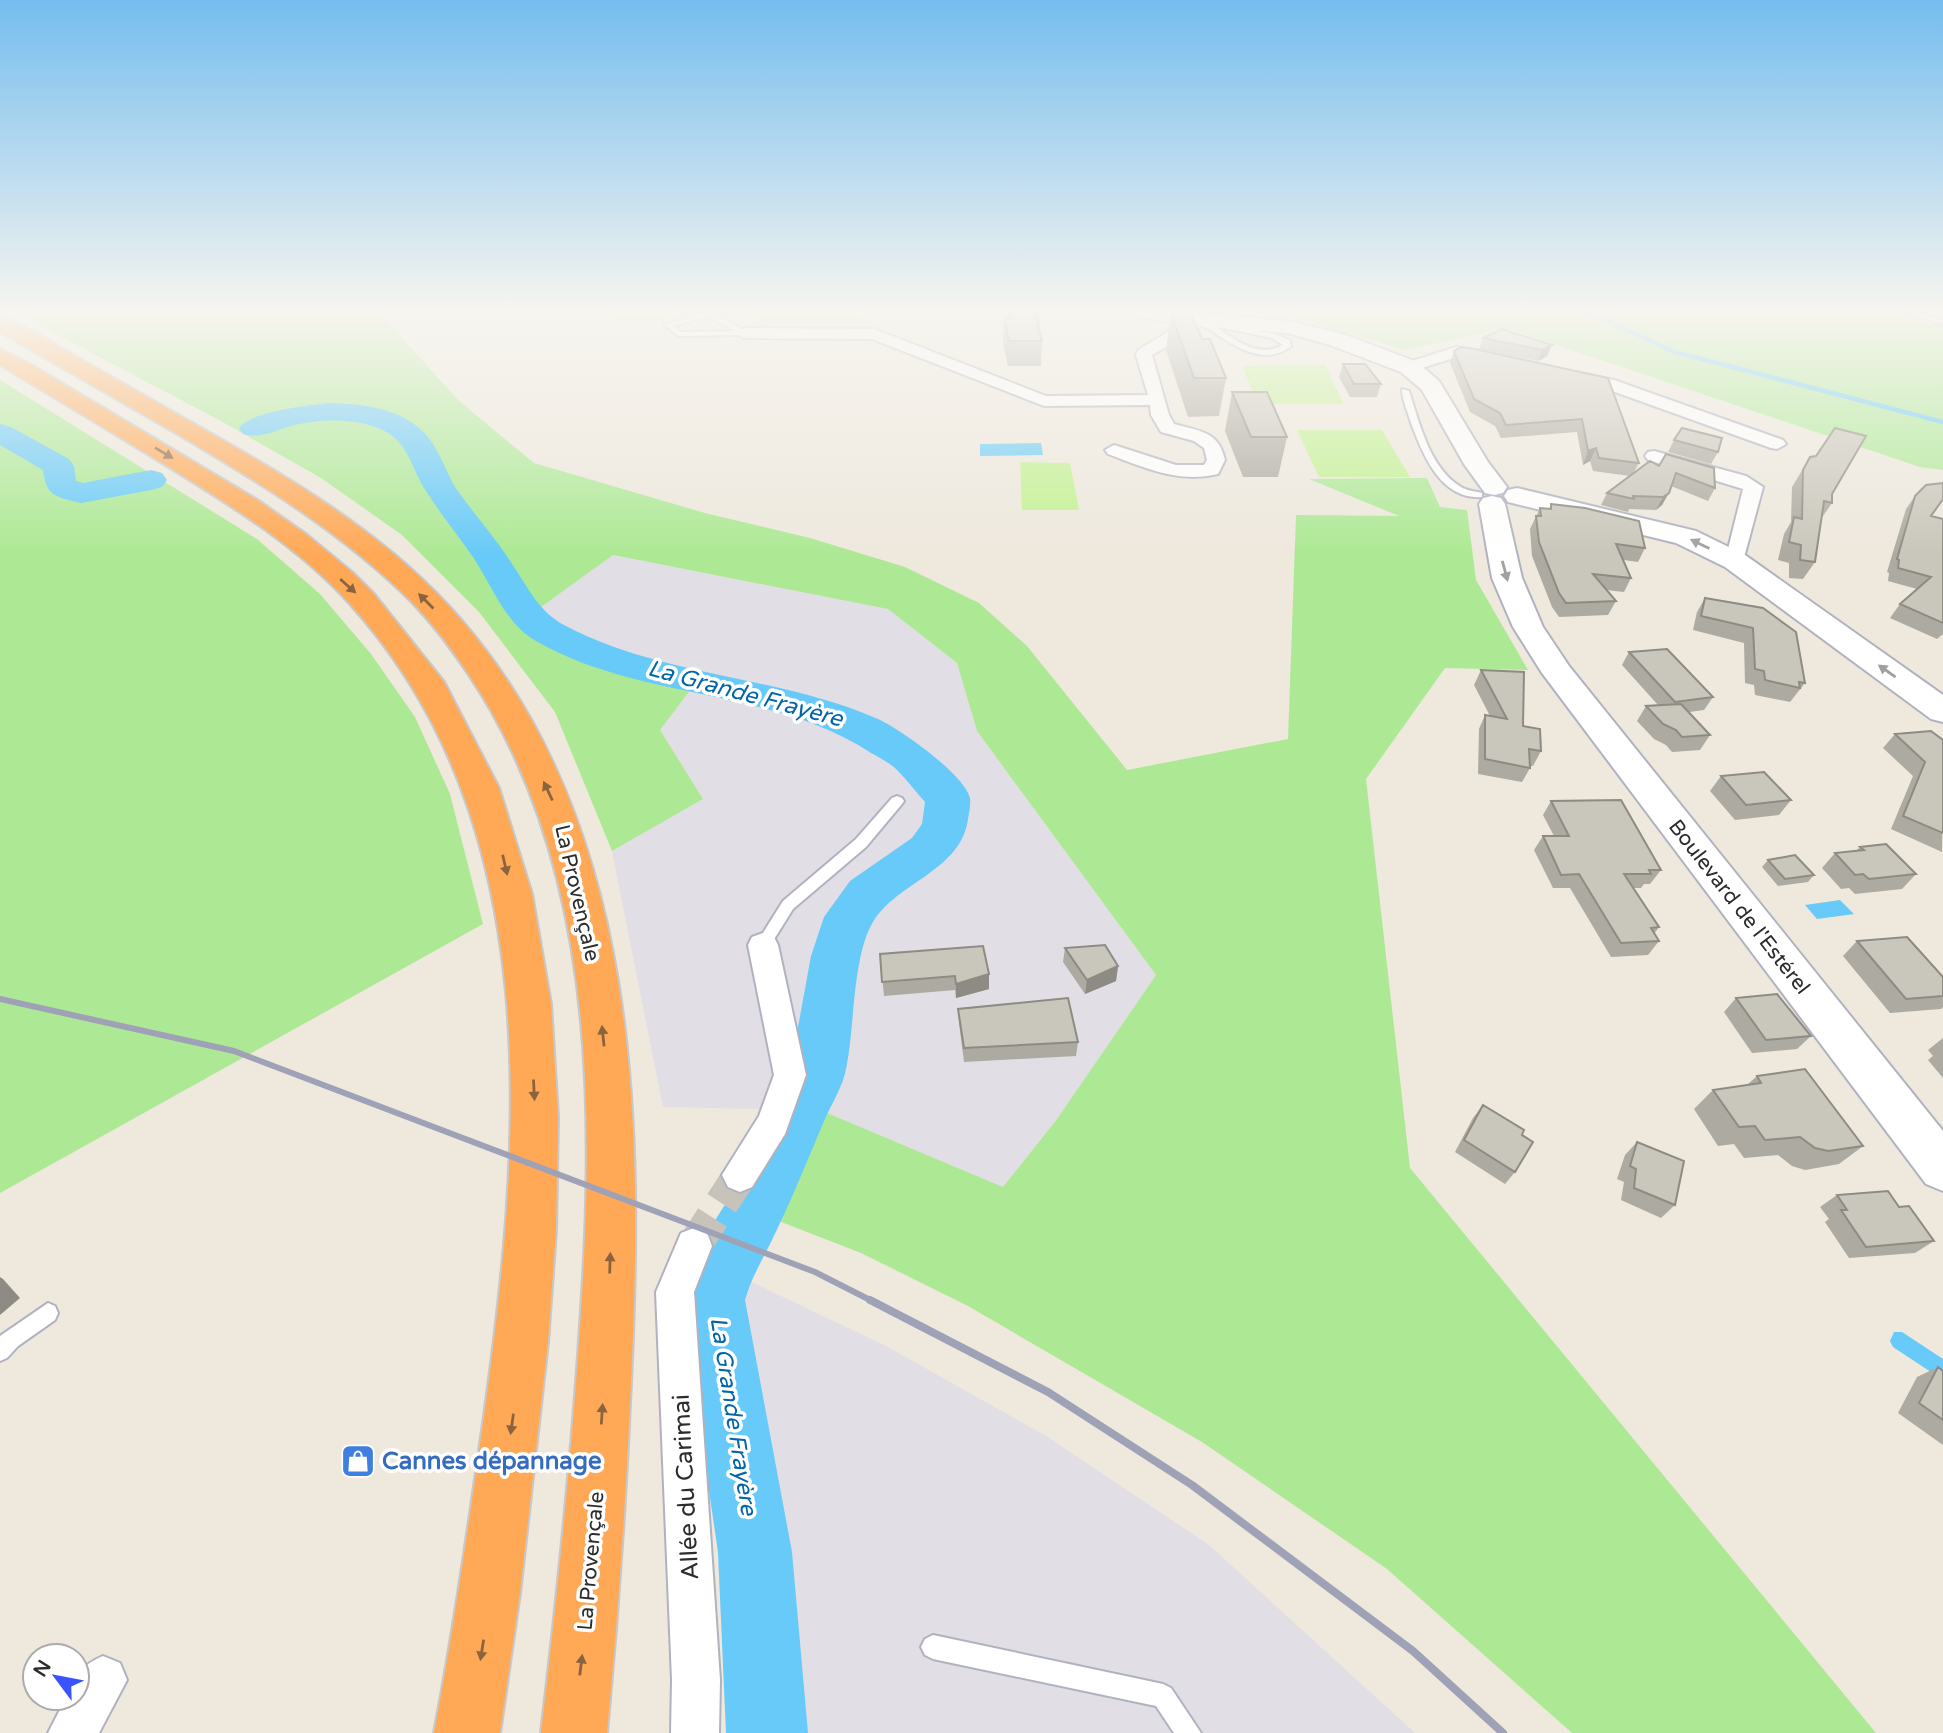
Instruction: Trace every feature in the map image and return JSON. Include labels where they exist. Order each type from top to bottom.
[{"type":"highway","points":[[61,393],[250,508],[319,560],[361,597],[404,646],[444,706],[471,761],[497,829],[518,918],[531,1016],[535,1111],[532,1231],[521,1357],[481,1652],[467,1733]]},
{"type":"highway","name":"La Provençale","points":[[123,393],[255,468],[328,516],[373,551],[454,630],[494,684],[522,734],[557,811],[581,891],[597,980],[610,1102],[612,1199],[608,1331],[591,1578],[574,1733]]},
{"type":"street","points":[[1023,393],[1044,401],[1158,400]]},
{"type":"street","points":[[1114,450],[1174,471],[1211,470],[1216,460],[1213,446],[1200,437],[1167,428],[1160,415],[1156,393]]},
{"type":"street","points":[[1435,393],[1495,495],[1686,537],[1735,561],[1943,711]]},
{"type":"street","points":[[1633,393],[1777,444]]},
{"type":"street","points":[[1654,456],[1739,480],[1753,487],[1735,561]]},
{"type":"street","name":"Boulevard de l'Estérel","points":[[1495,495],[1507,578],[1538,644],[1943,1168]]},
{"type":"street","points":[[740,1175],[773,1123],[790,1075],[763,945]]},
{"type":"street","name":"Allée du Carimai","points":[[694,1246],[675,1292],[693,1626],[695,1733]]},
{"type":"street","points":[[72,1733],[103,1680]]},
{"type":"lane","points":[[1410,393],[1422,442],[1447,481],[1463,492],[1495,495]]},
{"type":"lane","name":"Boulevard de l'Estérel","points":[[1538,644],[1550,647],[1943,1144]]},
{"type":"lane","points":[[763,945],[788,905],[861,843],[897,801]]},
{"type":"lane","points":[[0,1351],[11,1339],[48,1313]]},
{"type":"lane","points":[[933,1647],[1163,1696],[1189,1733]]},
{"type":"shaded area","points":[[613,555],[888,609],[957,663],[977,731],[1156,975],[1057,1119],[1003,1187],[820,1110],[663,1107],[612,851],[703,799],[659,730],[691,689],[561,637],[537,610]]},
{"type":"shaded area","points":[[743,1278],[886,1346],[1046,1436],[1209,1545],[1415,1733],[727,1733],[709,1384]]},
{"type":"green space","points":[[0,393],[21,393],[257,539],[320,594],[371,654],[415,717],[450,794],[483,924],[0,1193]]},
{"type":"green space","points":[[168,393],[452,393],[534,463],[705,513],[810,538],[905,567],[979,603],[1027,646],[1127,770],[1288,739],[1296,515],[1399,516],[1309,479],[1427,478],[1440,507],[1467,510],[1476,580],[1528,670],[1445,668],[1366,779],[1410,1168],[1876,1733],[1572,1733],[1387,1569],[1202,1442],[968,1306],[861,1253],[771,1218],[820,1110],[1003,1187],[1057,1119],[1156,975],[977,731],[957,663],[888,609],[613,555],[537,610],[561,637],[691,689],[660,730],[703,799],[612,851],[555,712],[479,612],[402,535],[321,478]]},
{"type":"green space","points":[[1253,393],[1339,393],[1344,404],[1258,404]]},
{"type":"green space","points":[[1699,393],[1943,393],[1943,470],[1920,467]]},
{"type":"green space","points":[[1297,430],[1382,430],[1410,477],[1319,477]]},
{"type":"green space","points":[[1020,462],[1070,463],[1079,510],[1022,510]]},
{"type":"water","points":[[1041,443],[1043,455],[980,456],[980,444]]},
{"type":"water","points":[[1840,900],[1854,914],[1817,919],[1805,905]]},
{"type":"water","points":[[1894,1332],[1902,1332],[1943,1359],[1943,1380],[1893,1347],[1890,1341]]},
{"type":"building","points":[[1232,393],[1267,393],[1287,437],[1251,437]]},
{"type":"building","points":[[1471,393],[1613,393],[1639,463],[1599,458],[1596,448],[1588,451],[1582,419],[1506,425],[1500,413],[1474,399]]},
{"type":"building","points":[[1682,428],[1722,438],[1718,452],[1674,440]]},
{"type":"building","points":[[1835,428],[1866,436],[1832,494],[1832,503],[1824,501],[1815,562],[1800,560],[1801,545],[1789,542],[1794,517],[1802,519],[1803,470],[1810,457],[1816,456]]},
{"type":"building","points":[[1666,454],[1714,468],[1715,488],[1676,473],[1669,493],[1663,497],[1633,496],[1634,499],[1607,493],[1650,461],[1659,466]]},
{"type":"building","points":[[1943,483],[1943,499],[1931,516],[1943,519],[1943,623],[1900,604],[1931,577],[1898,568],[1897,559],[1915,496],[1926,485]]},
{"type":"building","points":[[1551,504],[1585,508],[1639,521],[1645,548],[1616,544],[1631,578],[1593,574],[1616,601],[1566,603],[1559,593],[1539,542],[1536,516],[1541,516],[1540,508],[1551,509]]},
{"type":"building","points":[[1705,598],[1763,608],[1796,632],[1805,683],[1799,682],[1800,688],[1765,680],[1764,671],[1755,669],[1753,628],[1701,616]]},
{"type":"building","points":[[1667,649],[1713,697],[1675,702],[1629,652]]},
{"type":"building","points":[[1481,670],[1524,672],[1523,726],[1540,729],[1541,751],[1529,749],[1530,768],[1485,759],[1485,715],[1507,719]]},
{"type":"building","points":[[1681,704],[1710,735],[1682,737],[1676,730],[1663,724],[1646,706]]},
{"type":"building","points":[[1931,731],[1943,740],[1943,833],[1903,816],[1925,762],[1895,734]]},
{"type":"building","points":[[1764,772],[1791,800],[1746,805],[1721,776]]},
{"type":"building","points":[[1621,800],[1661,870],[1649,870],[1651,874],[1624,874],[1659,927],[1651,928],[1659,941],[1621,943],[1579,874],[1561,875],[1543,836],[1569,836],[1551,801]]},
{"type":"building","points":[[1886,844],[1916,874],[1869,879],[1863,874],[1855,875],[1835,853],[1864,850],[1860,847]]},
{"type":"building","points":[[1795,855],[1814,875],[1785,879],[1768,860]]},
{"type":"building","points":[[1907,937],[1943,977],[1943,996],[1906,999],[1857,941]]},
{"type":"building","points":[[1105,945],[1118,966],[1087,980],[1065,948]]},
{"type":"building","points":[[983,946],[989,974],[956,984],[955,976],[882,982],[880,954]]},
{"type":"building","points":[[1777,994],[1811,1036],[1766,1040],[1736,998]]},
{"type":"building","points":[[1068,998],[1078,1042],[964,1048],[958,1009]]},
{"type":"building","points":[[1805,1069],[1863,1146],[1828,1151],[1815,1148],[1800,1137],[1765,1140],[1755,1126],[1739,1127],[1713,1090],[1761,1083],[1757,1076]]},
{"type":"building","points":[[1483,1105],[1524,1130],[1522,1135],[1533,1142],[1515,1172],[1464,1140]]},
{"type":"building","points":[[1637,1142],[1684,1161],[1675,1205],[1634,1188],[1636,1169],[1630,1166]]},
{"type":"building","points":[[1888,1191],[1899,1207],[1909,1206],[1934,1241],[1866,1247],[1841,1210],[1847,1210],[1837,1195]]},
{"type":"building","points":[[1938,1367],[1943,1371],[1943,1420],[1919,1403]]},
{"type":"waterway","points":[[1831,393],[1943,422]]},
{"type":"waterway","name":"La Grande Frayère","points":[[254,428],[300,415],[330,412],[362,414],[401,427],[413,436],[435,479],[495,564],[518,602],[532,619],[550,633],[599,656],[652,672],[816,710],[866,730],[911,759],[948,799],[944,827],[928,850],[867,894],[849,917],[836,956],[818,1072],[748,1224],[722,1266],[713,1300],[755,1552],[767,1733]]},
{"type":"waterway","name":"La Grande Frayère","points":[[0,433],[58,466],[61,486],[81,493],[151,480]]},
{"type":"tunnel","points":[[694,1246],[740,1175]]},
{"type":"railway","points":[[0,999],[234,1051],[815,1272],[874,1302]]},
{"type":"railway","points":[[870,1300],[1048,1392],[1192,1485],[1413,1651],[1503,1733]]},
{"type":"place","name":"Cannes dépannage","points":[[358,1461]]}]
